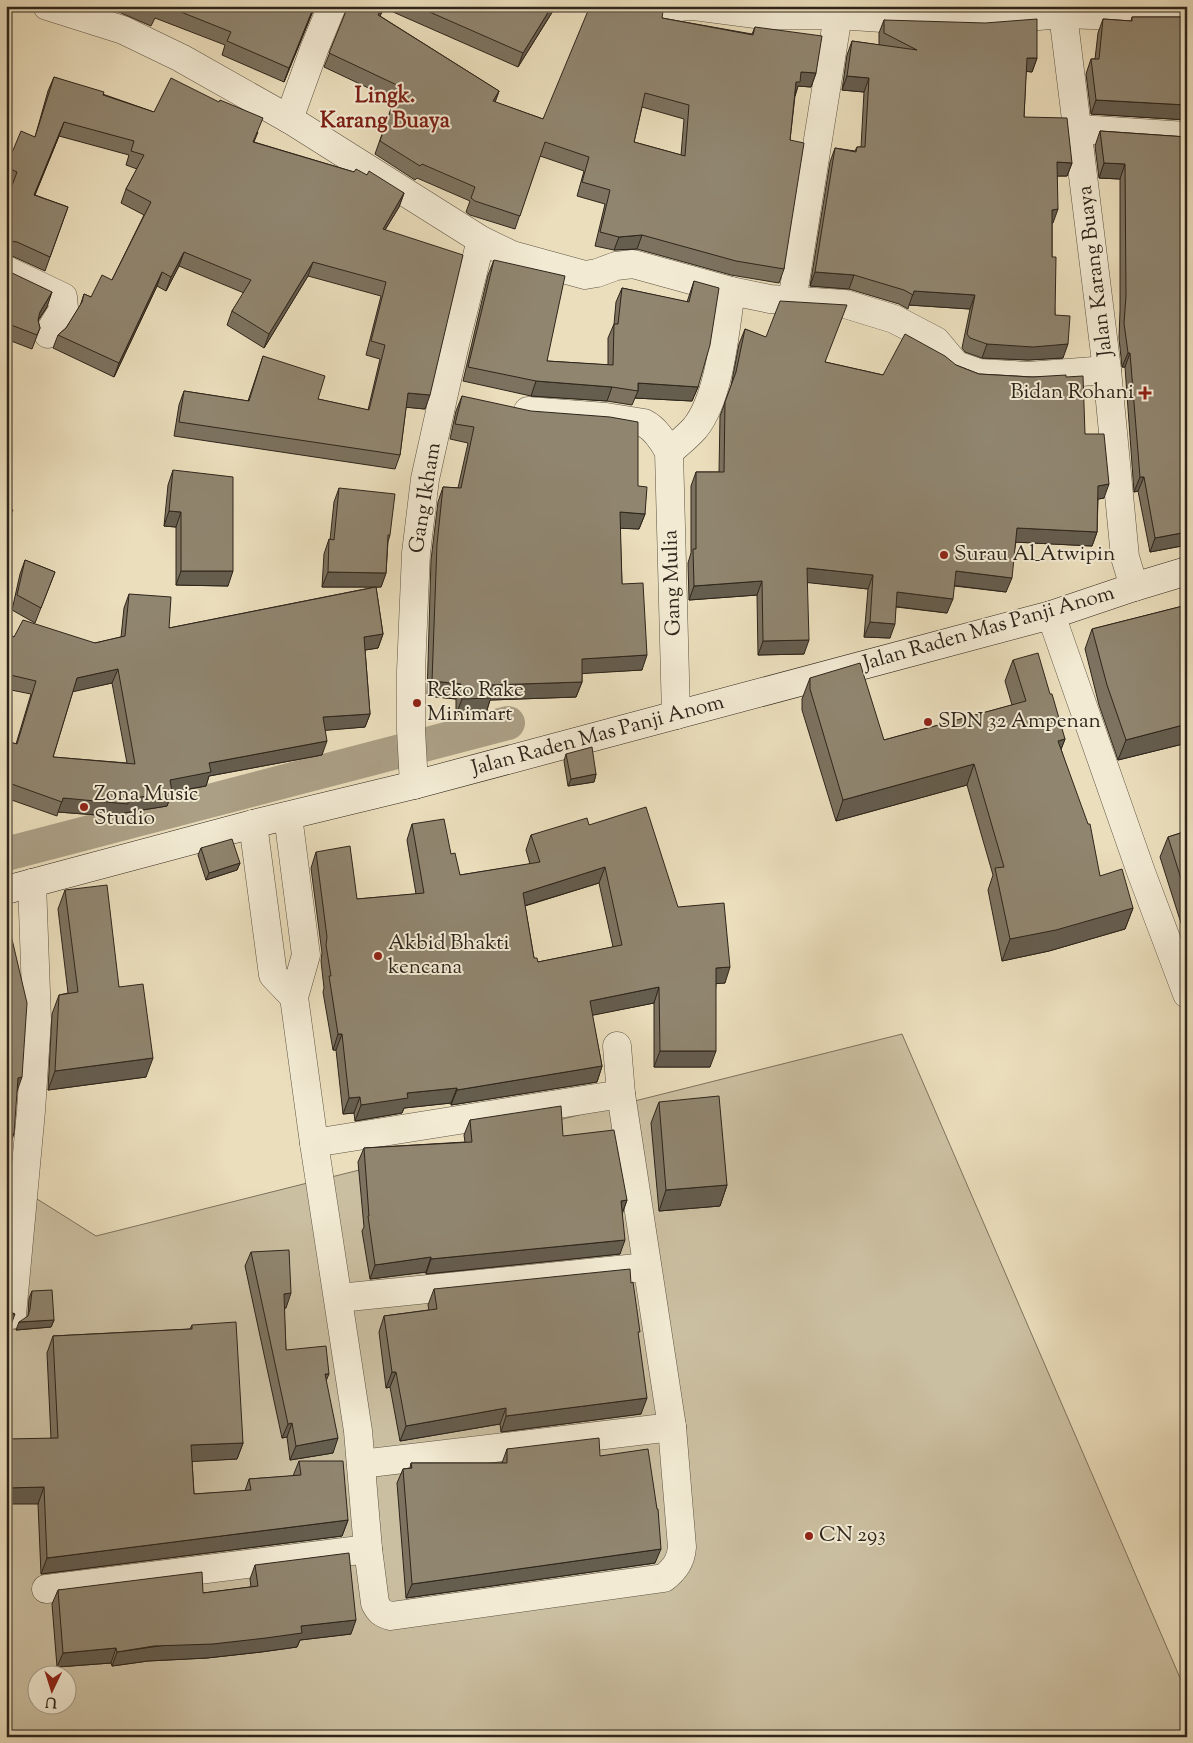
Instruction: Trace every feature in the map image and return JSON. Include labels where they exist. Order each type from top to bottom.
[{"type":"street","points":[[48,6],[124,30],[181,58],[289,119],[481,240],[512,255],[585,275],[591,275],[616,266],[632,264],[731,291],[770,299],[845,304],[894,318],[936,341],[956,365],[979,373],[1028,376],[1107,370]]},
{"type":"street","points":[[289,119],[332,6]]},
{"type":"street","points":[[618,6],[659,10],[689,6]]},
{"type":"street","points":[[694,6],[763,15],[838,15],[911,20],[980,21],[1062,10],[1123,16],[1187,16]]},
{"type":"street","name":"Jalan Karang Buaya","points":[[1062,10],[1079,130],[1107,370],[1125,557],[1134,587]]},
{"type":"street","points":[[792,301],[838,15]]},
{"type":"street","points":[[1079,130],[1187,136]]},
{"type":"street","name":"Gang Ikham","points":[[413,773],[410,730],[416,553],[426,479],[457,395],[481,240]]},
{"type":"street","points":[[6,270],[62,297],[64,308],[48,334]]},
{"type":"street","points":[[501,406],[529,411],[606,417],[638,422],[649,426],[670,452],[695,428],[707,408],[716,379],[731,291]]},
{"type":"street","name":"Gang Mulia","points":[[670,452],[676,715]]},
{"type":"street","name":"Jalan Raden Mas Panji Anom","points":[[6,890],[288,816],[413,773],[676,715],[1051,615],[1187,571]]},
{"type":"street","points":[[1051,615],[1141,872],[1187,994]]},
{"type":"street","points":[[288,816],[306,955],[294,997],[358,1431],[368,1549],[375,1603],[378,1610],[384,1614],[391,1616],[664,1578],[678,1564],[681,1558],[682,1547],[672,1427],[622,1094],[617,1046]]},
{"type":"street","points":[[253,824],[273,975],[294,997]]},
{"type":"street","points":[[12,1315],[32,1111],[37,1020],[32,883]]},
{"type":"street","points":[[314,1142],[622,1094]]},
{"type":"street","points":[[339,1298],[647,1267]]},
{"type":"street","points":[[361,1464],[672,1427]]},
{"type":"street","points":[[46,1589],[368,1549]]},
{"type":"shaded area","points":[[902,1034],[1187,1694],[1187,1737],[6,1737],[6,1287],[18,1187],[96,1236]]},
{"type":"building","points":[[142,6],[159,6],[156,12]]},
{"type":"building","points":[[166,6],[314,6],[289,68],[227,41],[231,32]]},
{"type":"building","points":[[348,6],[383,6],[378,15],[499,91],[493,101],[543,119],[590,6],[618,6],[621,8],[663,11],[662,18],[753,35],[755,27],[822,36],[816,73],[801,72],[800,82],[796,82],[790,140],[804,143],[784,269],[736,261],[642,235],[619,237],[600,232],[610,190],[582,182],[589,157],[545,142],[520,216],[475,201],[471,198],[475,187],[422,164],[420,166],[380,141],[399,86],[329,53]],"holes":[[[645,93],[689,105],[685,156],[634,142]]]},
{"type":"building","points":[[416,6],[552,6],[523,53]]},
{"type":"building","points":[[1132,17],[1187,17],[1187,105],[1096,100],[1091,59],[1099,59],[1103,19],[1132,21]]},
{"type":"building","points":[[1037,19],[1037,58],[1027,58],[1024,117],[1067,118],[1072,163],[1057,162],[1058,209],[1052,210],[1052,257],[1056,257],[1055,315],[1070,316],[1068,344],[1033,347],[987,344],[970,338],[967,334],[975,295],[914,291],[913,295],[904,290],[854,275],[815,272],[835,148],[856,152],[857,147],[865,147],[869,78],[847,76],[852,41],[917,50],[884,33],[884,20],[985,23]]},
{"type":"building","points":[[54,77],[104,92],[103,95],[154,112],[171,78],[219,102],[220,100],[263,118],[253,142],[354,172],[356,169],[367,175],[369,171],[404,193],[383,229],[463,255],[430,395],[408,393],[400,455],[179,422],[184,391],[249,401],[263,356],[325,376],[318,399],[369,410],[385,345],[371,341],[386,282],[313,262],[269,334],[232,311],[251,280],[184,252],[171,277],[162,272],[119,363],[58,335],[66,328],[82,302],[84,294],[91,297],[102,275],[112,280],[151,202],[126,189],[144,155],[131,151],[134,141],[64,122],[34,195],[68,207],[50,257],[17,242],[6,242],[6,202],[17,172],[6,167],[21,131],[35,137]]},
{"type":"building","points":[[1100,131],[1187,137],[1187,532],[1155,538],[1144,477],[1140,477],[1130,353],[1128,353],[1124,323],[1126,296],[1125,164],[1104,163]]},
{"type":"building","points":[[494,260],[565,276],[547,361],[613,365],[614,324],[618,324],[622,288],[689,302],[694,281],[719,288],[710,345],[698,387],[638,383],[638,391],[536,381],[468,367]]},
{"type":"building","points":[[10,272],[52,292],[40,312],[38,320],[40,328],[37,335],[6,323],[6,282]]},
{"type":"building","points":[[780,301],[847,305],[825,362],[883,375],[905,334],[945,356],[956,365],[979,374],[1032,377],[1083,376],[1085,434],[1104,434],[1109,484],[1098,486],[1097,532],[1017,528],[1012,578],[956,571],[953,599],[897,592],[895,624],[870,622],[873,575],[807,568],[809,640],[763,641],[762,581],[694,586],[693,549],[696,549],[696,472],[724,472],[725,402],[736,372],[745,329],[766,337]]},
{"type":"building","points":[[462,396],[531,411],[610,417],[638,422],[638,486],[647,487],[645,514],[620,512],[622,584],[643,583],[647,655],[582,659],[582,682],[490,685],[491,698],[462,699],[461,684],[432,681],[437,544],[443,487],[461,488],[474,427],[455,424]]},
{"type":"building","points":[[173,470],[233,477],[233,571],[181,571],[181,512],[169,511]]},
{"type":"building","points":[[339,488],[395,494],[390,535],[388,535],[386,573],[328,572],[329,539],[334,540]]},
{"type":"building","points":[[6,506],[13,510],[6,525]]},
{"type":"building","points":[[25,560],[55,572],[41,608],[17,595]]},
{"type":"building","points":[[376,587],[383,634],[364,637],[370,714],[323,717],[327,741],[209,763],[211,772],[170,780],[172,792],[128,799],[128,804],[63,798],[62,802],[6,782],[6,741],[17,744],[36,681],[6,674],[6,641],[8,634],[14,637],[23,620],[95,643],[125,636],[129,594],[171,597],[169,628]],"holes":[[[118,669],[135,764],[53,757],[77,678]]]},
{"type":"building","points":[[1187,605],[1187,724],[1126,740],[1107,685],[1092,629]]},
{"type":"building","points":[[1038,653],[1065,739],[1058,741],[1088,824],[1090,824],[1100,876],[1122,869],[1133,908],[1056,930],[1010,939],[995,868],[1004,867],[974,764],[843,800],[810,689],[810,678],[860,663],[884,740],[1026,701],[1013,660]]},
{"type":"building","points":[[592,747],[596,774],[571,779],[566,754]]},
{"type":"building","points":[[646,807],[678,907],[724,903],[730,967],[716,968],[716,1051],[660,1051],[659,987],[590,1001],[602,1066],[457,1090],[457,1088],[407,1093],[408,1098],[361,1105],[360,1097],[349,1098],[342,1034],[338,1034],[329,976],[331,976],[326,945],[327,937],[316,852],[350,846],[357,899],[424,893],[412,824],[444,819],[451,854],[455,853],[460,875],[540,862],[531,835],[587,818],[589,825]],"holes":[[[605,867],[622,945],[538,962],[537,958],[534,958],[523,893]]]},
{"type":"building","points":[[1187,831],[1187,898],[1168,837]]},
{"type":"building","points":[[232,839],[240,863],[209,873],[201,848]]},
{"type":"building","points":[[107,885],[119,987],[143,984],[153,1058],[55,1071],[59,995],[78,992],[65,890]]},
{"type":"building","points":[[11,935],[27,1003],[22,1077],[18,1078],[14,1134],[11,1134],[6,1157],[6,936]]},
{"type":"building","points":[[719,1096],[727,1185],[666,1190],[659,1102]]},
{"type":"building","points":[[561,1106],[563,1136],[614,1130],[627,1200],[621,1201],[625,1240],[431,1259],[431,1257],[375,1265],[368,1216],[364,1148],[472,1142],[470,1120]]},
{"type":"building","points":[[289,1250],[291,1293],[284,1294],[286,1350],[326,1346],[329,1374],[325,1374],[338,1438],[296,1446],[292,1423],[288,1424],[251,1252]]},
{"type":"building","points":[[630,1269],[640,1332],[638,1332],[647,1398],[506,1416],[506,1408],[406,1426],[396,1372],[392,1372],[384,1316],[437,1309],[434,1289]]},
{"type":"building","points":[[52,1290],[54,1320],[19,1322],[28,1316],[32,1291]]},
{"type":"building","points":[[6,1308],[9,1311],[15,1314],[6,1314]]},
{"type":"building","points":[[236,1322],[243,1443],[191,1445],[194,1494],[251,1490],[249,1479],[301,1475],[299,1461],[343,1461],[348,1520],[47,1558],[44,1487],[6,1488],[6,1439],[58,1438],[53,1336],[192,1329],[192,1325]]},
{"type":"building","points":[[599,1438],[600,1456],[648,1449],[658,1509],[661,1549],[412,1584],[403,1469],[412,1468],[411,1463],[507,1463],[507,1449]]},
{"type":"building","points":[[349,1553],[356,1620],[301,1626],[302,1633],[213,1644],[154,1646],[117,1652],[116,1648],[63,1653],[58,1590],[202,1572],[203,1593],[258,1586],[255,1565]]},
{"type":"waterway","points":[[6,854],[508,723]]},
{"type":"place","name":"Bidan Rohani","points":[[1145,393]]},
{"type":"place","name":"Surau Al_Atwipin","points":[[944,555]]},
{"type":"place","name":"Reko Rake Minimart","points":[[417,703]]},
{"type":"place","name":"SDN 32 Ampenan","points":[[928,722]]},
{"type":"place","name":"Zona Music Studio","points":[[84,807]]},
{"type":"place","name":"Akbid Bhakti kencana","points":[[378,956]]},
{"type":"place","name":"CN 293","points":[[809,1536]]},
{"type":"district","name":"Lingk. Karang Buaya","points":[[385,110]]}]
